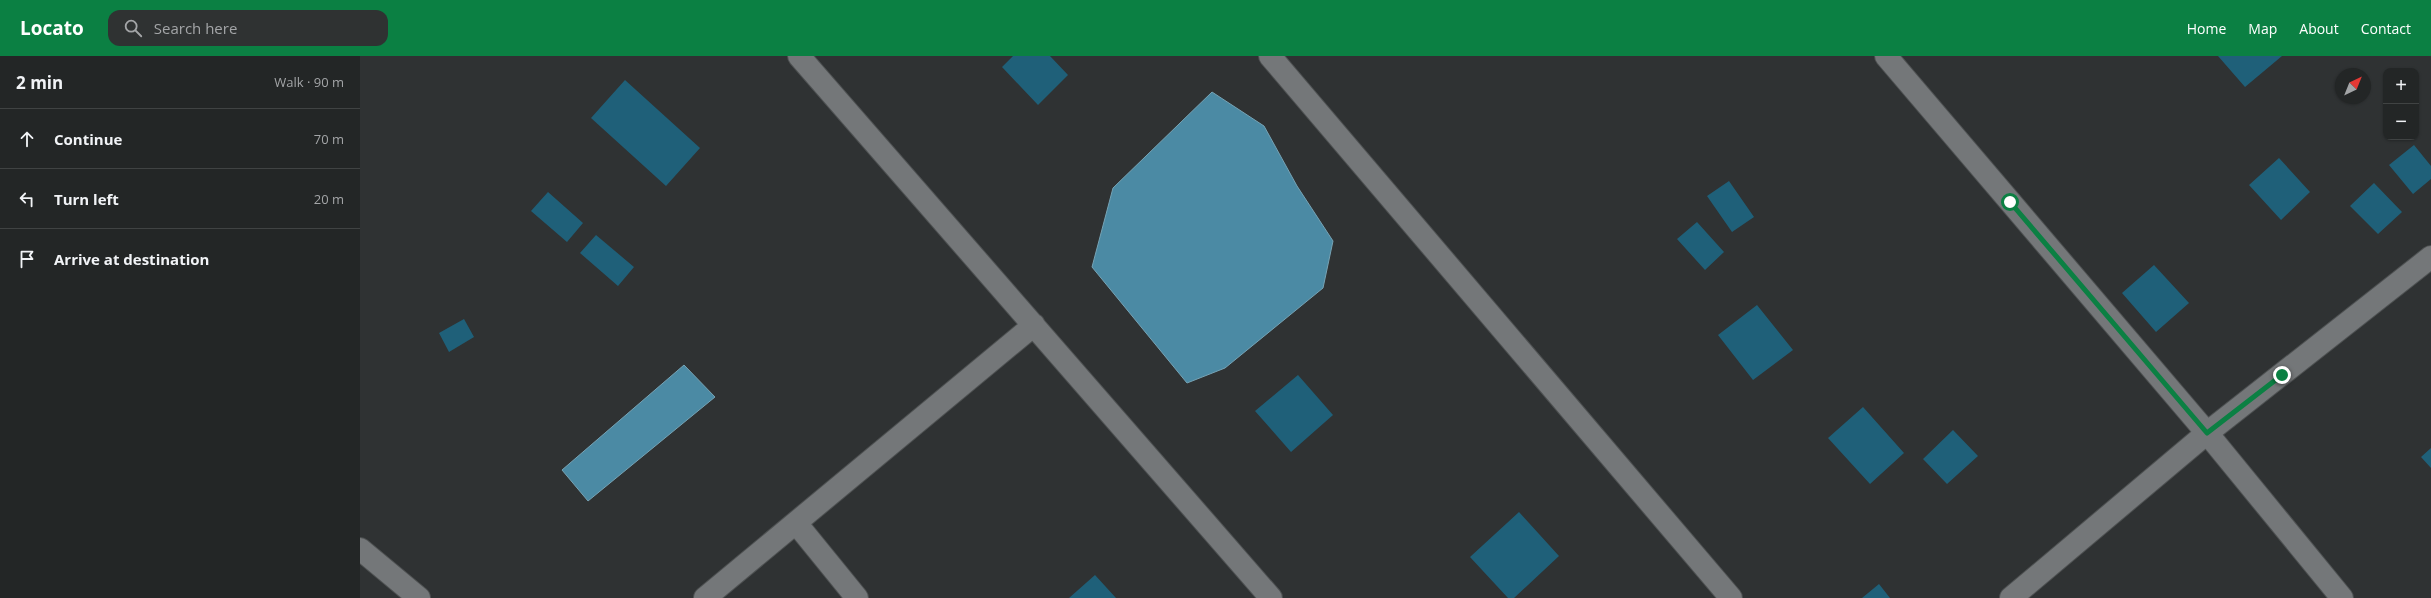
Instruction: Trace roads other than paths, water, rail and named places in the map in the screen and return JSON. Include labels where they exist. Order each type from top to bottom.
[{"type":"street","points":[[799,56],[1271,598]]},
{"type":"street","points":[[1270,56],[1731,598]]},
{"type":"street","points":[[1886,56],[2207,433],[2342,598]]},
{"type":"street","points":[[2011,598],[2207,433],[2431,257]]},
{"type":"street","points":[[705,598],[1034,325]]},
{"type":"street","points":[[796,523],[857,598]]},
{"type":"street","points":[[360,549],[419,598]]},
{"type":"water","points":[[1212,92],[1264,126],[1297,186],[1333,241],[1323,288],[1225,368],[1187,383],[1092,267],[1113,188]]},
{"type":"water","points":[[684,365],[715,397],[588,501],[562,470]]}]
